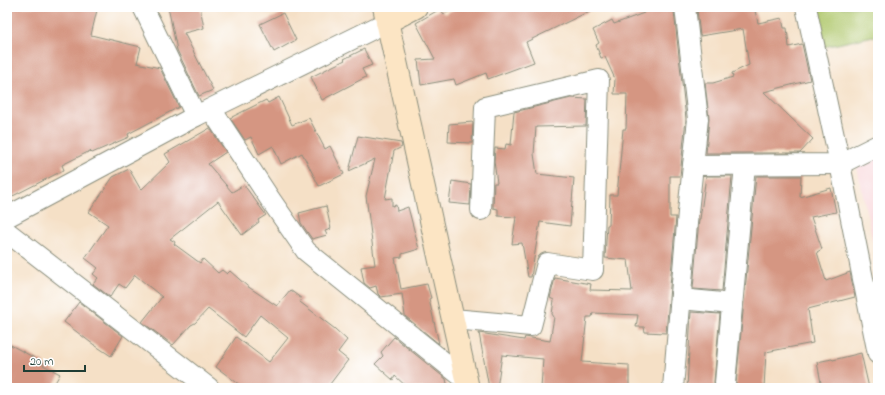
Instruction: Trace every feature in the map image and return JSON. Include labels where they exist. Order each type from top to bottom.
[{"type":"street","points":[[142,7],[204,113],[270,199],[306,251],[467,384]]},
{"type":"street","points":[[7,217],[204,113],[386,14],[416,7]]},
{"type":"street","points":[[673,388],[698,119],[685,7]]},
{"type":"street","points":[[806,7],[840,164],[878,354]]},
{"type":"street","points":[[386,14],[467,384]]},
{"type":"street","points":[[453,319],[531,326],[548,263],[593,270],[599,80],[485,107],[480,210]]},
{"type":"street","points":[[693,165],[840,164],[878,145]]},
{"type":"street","points":[[725,383],[744,165]]},
{"type":"street","points":[[7,232],[209,388]]},
{"type":"street","points":[[681,299],[732,304]]},
{"type":"shaded area","points":[[878,150],[878,267],[857,167],[863,158]]},
{"type":"green space","points":[[815,7],[878,7],[878,38],[873,36],[824,47]]},
{"type":"building","points":[[7,7],[87,7],[97,10],[91,35],[141,47],[137,63],[160,68],[179,107],[128,134],[129,137],[92,153],[90,151],[62,165],[64,170],[7,199]]},
{"type":"building","points":[[168,7],[200,7],[204,28],[184,33],[213,90],[199,96],[177,50]]},
{"type":"building","points":[[459,7],[598,7],[526,42],[534,62],[488,79],[486,73],[456,85],[454,79],[421,85],[418,60],[435,59],[416,23],[440,9],[444,14]]},
{"type":"building","points":[[643,7],[670,7],[671,11],[674,11],[686,119],[680,176],[670,176],[670,217],[676,217],[666,333],[645,332],[644,327],[636,327],[638,315],[593,313],[592,317],[587,317],[582,362],[629,365],[629,388],[541,388],[543,359],[502,355],[497,388],[489,388],[479,333],[524,340],[525,337],[550,341],[554,317],[552,314],[554,300],[550,298],[555,278],[591,284],[590,290],[632,291],[628,260],[605,258],[607,225],[609,225],[610,195],[617,195],[623,129],[626,129],[627,94],[614,94],[615,79],[605,57],[601,58],[596,45],[599,43],[593,30],[612,20],[614,24],[644,13]]},
{"type":"building","points":[[712,7],[754,7],[758,23],[782,18],[784,28],[787,28],[789,47],[802,44],[810,80],[764,92],[813,139],[800,153],[706,153],[709,118],[705,83],[713,83],[733,77],[732,73],[749,65],[743,29],[700,36],[697,9]]},
{"type":"building","points":[[283,13],[296,40],[274,52],[260,24]]},
{"type":"building","points":[[364,49],[372,65],[362,69],[366,77],[322,100],[311,77]]},
{"type":"building","points":[[279,97],[292,125],[309,118],[325,149],[330,146],[344,174],[319,186],[302,153],[281,164],[273,146],[259,154],[251,137],[245,140],[230,118],[266,100],[268,103]]},
{"type":"building","points":[[571,98],[587,99],[586,126],[536,127],[534,154],[537,174],[574,178],[570,226],[540,222],[531,277],[528,277],[522,243],[512,244],[516,217],[498,216],[498,209],[493,208],[494,183],[497,183],[494,161],[495,148],[505,149],[506,144],[511,145],[514,112]]},
{"type":"building","points":[[473,122],[472,143],[448,142],[449,124]]},
{"type":"building","points":[[210,128],[226,152],[208,164],[232,192],[244,185],[266,215],[258,220],[259,222],[242,235],[218,201],[170,239],[175,242],[174,244],[200,263],[203,259],[218,273],[222,270],[227,274],[230,271],[247,286],[277,306],[290,290],[302,299],[300,302],[347,340],[338,352],[348,360],[327,388],[244,388],[216,367],[236,337],[269,362],[288,338],[260,315],[244,337],[208,309],[173,345],[142,322],[162,297],[135,275],[125,288],[119,284],[110,297],[93,284],[98,278],[93,274],[98,268],[85,258],[108,225],[89,212],[113,177],[129,169],[141,190],[170,162],[165,154]]},
{"type":"building","points":[[358,136],[401,143],[402,147],[394,151],[385,199],[392,198],[392,206],[396,205],[397,211],[408,207],[419,249],[402,254],[402,257],[395,258],[401,289],[427,284],[439,344],[405,316],[402,294],[381,297],[378,294],[376,286],[370,288],[364,283],[361,267],[375,265],[366,196],[375,159],[349,171]]},
{"type":"building","points":[[706,176],[732,176],[722,291],[693,289],[699,219]]},
{"type":"building","points":[[756,176],[801,176],[800,197],[831,188],[836,212],[811,217],[822,249],[817,252],[826,281],[850,272],[855,297],[808,309],[813,343],[766,352],[764,388],[735,388],[736,384]]},
{"type":"building","points":[[452,181],[471,184],[470,205],[449,203]]},
{"type":"building","points":[[326,206],[331,229],[325,231],[327,235],[312,239],[301,223],[299,213]]},
{"type":"building","points":[[79,302],[123,336],[111,356],[64,322]]},
{"type":"building","points":[[691,312],[720,314],[714,382],[715,388],[687,388]]},
{"type":"building","points":[[394,337],[446,379],[448,388],[408,388],[395,376],[393,380],[375,364],[383,356],[381,352]]},
{"type":"building","points":[[7,343],[44,363],[43,365],[60,374],[52,388],[15,388],[7,383]]},
{"type":"building","points":[[861,353],[869,388],[822,388],[817,362],[833,360]]}]
